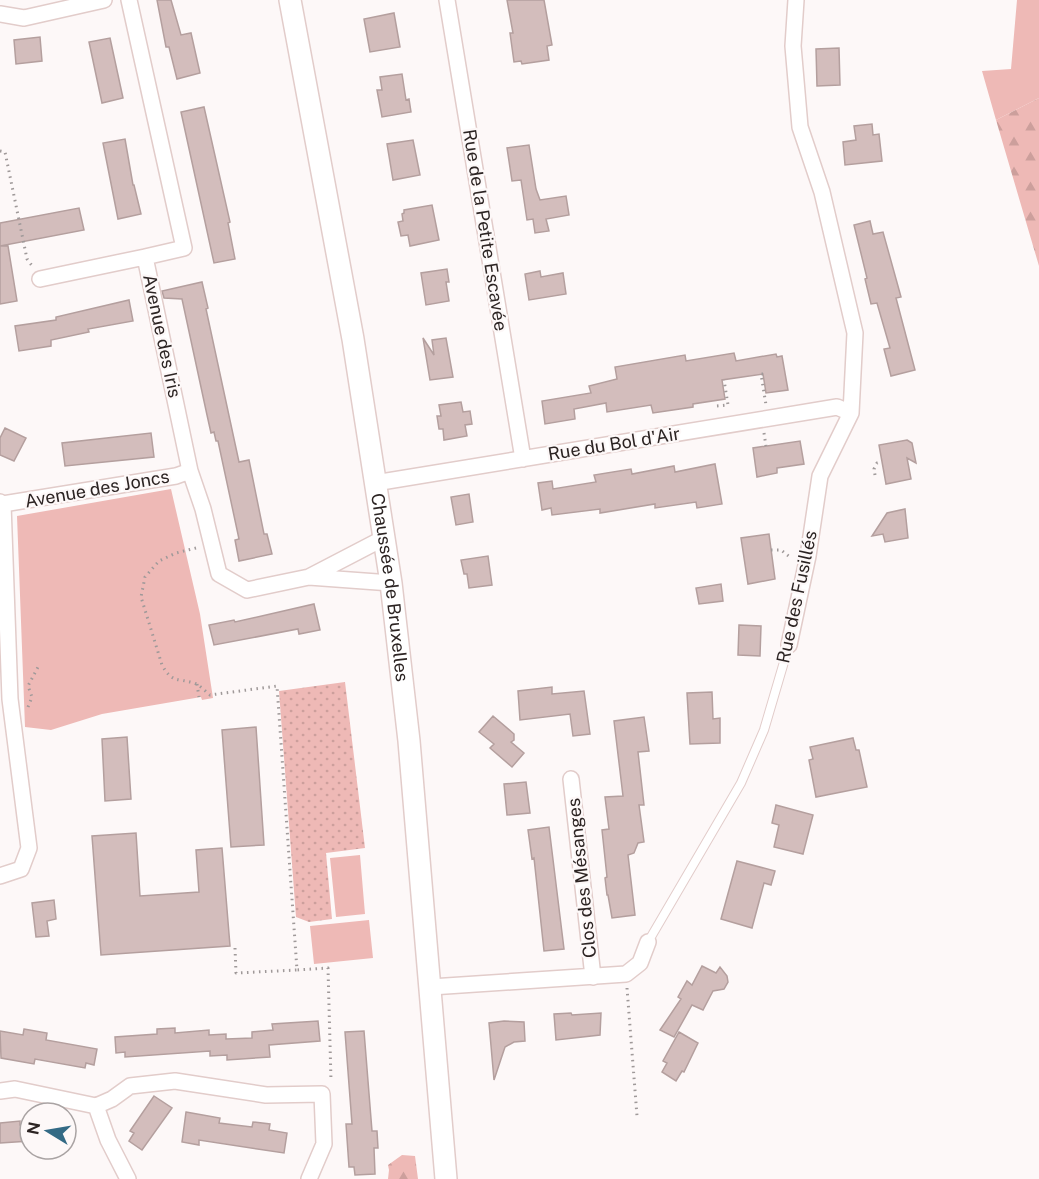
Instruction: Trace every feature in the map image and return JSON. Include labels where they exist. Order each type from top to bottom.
[{"type":"main road","name":"Chaussée de Bruxelles","points":[[290,0],[353,339],[391,583],[409,741],[446,1179]]},
{"type":"street","points":[[0,14],[24,18],[104,0]]},
{"type":"street","name":"Avenue des Iris","points":[[129,0],[184,248],[145,256],[190,471],[203,509],[219,574],[247,590],[309,577],[384,538]]},
{"type":"street","name":"Rue de la Petite Escavée","points":[[447,0],[523,459]]},
{"type":"street","name":"Rue des Fusillés","points":[[789,645],[808,556],[820,476],[851,413],[855,333],[822,192],[800,127],[794,46],[796,0]]},
{"type":"street","points":[[40,279],[145,256]]},
{"type":"street","name":"Rue du Bol d'Air","points":[[375,483],[837,407],[851,413]]},
{"type":"street","name":"Avenue des Joncs","points":[[2,503],[176,476],[190,471]]},
{"type":"street","points":[[0,876],[21,868],[29,848],[11,710],[2,503]]},
{"type":"street","name":"Avenue des Iris","points":[[309,577],[391,583]]},
{"type":"street","name":"Clos des Mésanges","points":[[571,779],[593,977]]},
{"type":"street","name":"Rue des Fusillés","points":[[626,974],[640,963],[648,942]]},
{"type":"street","points":[[431,987],[626,974]]},
{"type":"street","points":[[0,1091],[15,1089],[96,1106],[112,1099],[130,1086],[175,1081],[266,1095],[322,1094],[324,1144],[309,1179]]},
{"type":"street","points":[[96,1106],[108,1140],[128,1179]]},
{"type":"lane","name":"Rue des Fusillés","points":[[648,942],[741,783],[764,730],[789,645]]},
{"type":"path","points":[[0,151],[5,152],[27,260],[40,279]]},
{"type":"path","points":[[763,374],[761,374],[768,418]]},
{"type":"path","points":[[717,406],[728,405],[724,380]]},
{"type":"path","points":[[876,475],[874,469],[882,462]]},
{"type":"path","points":[[212,545],[176,553],[159,561],[145,577],[141,597],[162,665],[168,675],[177,681],[197,684],[210,695],[277,686],[297,970]]},
{"type":"path","points":[[771,550],[781,550],[792,558],[795,564]]},
{"type":"path","points":[[11,710],[28,707],[32,697],[28,686],[38,668]]},
{"type":"path","points":[[197,684],[199,698]]},
{"type":"path","points":[[235,948],[236,974],[328,968],[331,1084],[322,1094]]},
{"type":"path","points":[[626,974],[637,1116]]},
{"type":"green space","points":[[1017,0],[1039,0],[1039,98],[996,120],[982,71],[1011,69]]},
{"type":"green space","points":[[1039,98],[1039,266],[996,120]]},
{"type":"green space","points":[[171,489],[200,614],[213,698],[202,700],[201,697],[102,714],[51,730],[25,727],[17,516]]},
{"type":"green space","points":[[345,682],[365,848],[326,853],[332,919],[309,922],[296,917],[279,691]]},
{"type":"green space","points":[[360,855],[365,914],[336,917],[330,858]]},
{"type":"green space","points":[[369,920],[373,958],[314,964],[310,926]]},
{"type":"green space","points":[[402,1155],[415,1156],[418,1179],[388,1179],[388,1165]]},
{"type":"building","points":[[157,0],[171,0],[181,35],[191,33],[200,73],[177,79],[169,47],[166,47]]},
{"type":"building","points":[[507,0],[544,0],[552,45],[547,46],[549,60],[522,64],[521,61],[514,62],[510,33],[513,33]]},
{"type":"building","points":[[394,13],[400,47],[370,52],[364,19]]},
{"type":"building","points":[[40,37],[42,61],[16,64],[14,40]]},
{"type":"building","points":[[110,38],[123,98],[102,103],[89,42]]},
{"type":"building","points":[[839,48],[840,85],[817,86],[816,49]]},
{"type":"building","points":[[402,74],[406,100],[409,99],[411,112],[382,117],[377,90],[382,90],[380,77]]},
{"type":"building","points":[[204,107],[230,222],[228,223],[235,259],[214,263],[181,112]]},
{"type":"building","points":[[872,124],[873,135],[879,134],[882,161],[845,165],[843,142],[856,140],[854,126]]},
{"type":"building","points":[[125,139],[141,214],[118,219],[103,143]]},
{"type":"building","points":[[413,140],[420,175],[393,180],[387,144]]},
{"type":"building","points":[[529,145],[540,200],[566,196],[569,215],[546,219],[549,231],[535,233],[533,219],[527,220],[521,180],[512,181],[507,148]]},
{"type":"building","points":[[432,205],[439,240],[410,246],[408,235],[401,236],[398,222],[403,221],[404,210]]},
{"type":"building","points":[[79,208],[84,230],[0,246],[0,223]]},
{"type":"building","points":[[870,221],[873,234],[883,232],[901,297],[896,298],[915,370],[891,376],[884,349],[890,348],[877,303],[871,304],[854,225]]},
{"type":"building","points":[[0,246],[8,246],[17,301],[0,304]]},
{"type":"building","points":[[447,269],[449,282],[446,282],[449,301],[426,305],[421,273]]},
{"type":"building","points":[[540,271],[541,277],[563,273],[566,294],[529,300],[525,274]]},
{"type":"building","points":[[202,282],[239,462],[249,460],[264,534],[267,534],[272,554],[239,561],[235,540],[239,539],[218,441],[216,441],[214,432],[211,433],[182,299],[164,298],[162,291]]},
{"type":"building","points":[[129,300],[133,321],[88,329],[89,332],[51,340],[51,346],[19,351],[15,326],[56,320],[56,317]]},
{"type":"building","points":[[423,338],[434,355],[432,340],[446,338],[453,377],[430,380]]},
{"type":"building","points":[[734,353],[736,361],[776,354],[777,357],[782,356],[788,390],[766,393],[763,374],[722,380],[725,399],[693,404],[693,407],[653,413],[651,405],[607,412],[606,403],[574,409],[575,419],[545,424],[542,401],[591,393],[589,386],[617,379],[615,367],[685,355],[686,361]]},
{"type":"building","points":[[461,402],[463,412],[470,411],[472,424],[465,425],[467,436],[444,440],[443,429],[439,429],[437,416],[441,416],[439,405]]},
{"type":"building","points":[[5,428],[26,438],[14,461],[0,455],[0,438]]},
{"type":"building","points":[[151,433],[154,457],[65,466],[62,443]]},
{"type":"building","points":[[907,440],[912,443],[916,463],[907,458],[911,479],[886,484],[879,445]]},
{"type":"building","points":[[800,441],[804,464],[777,468],[777,473],[757,477],[753,448]]},
{"type":"building","points":[[715,464],[722,504],[697,508],[696,502],[655,508],[655,504],[600,513],[600,509],[552,515],[551,508],[542,510],[538,483],[552,481],[553,489],[596,482],[594,475],[631,469],[632,474],[674,466],[675,472]]},
{"type":"building","points":[[469,494],[473,522],[456,525],[451,497]]},
{"type":"building","points":[[905,509],[908,538],[885,542],[883,534],[872,536],[887,513]]},
{"type":"building","points":[[769,534],[775,579],[748,584],[741,538]]},
{"type":"building","points":[[488,556],[492,585],[469,588],[467,574],[464,574],[461,560]]},
{"type":"building","points":[[721,584],[723,601],[699,604],[696,588]]},
{"type":"building","points":[[314,604],[320,630],[299,634],[298,629],[214,645],[209,625],[234,620],[235,622]]},
{"type":"building","points":[[739,625],[761,626],[760,656],[738,655]]},
{"type":"building","points":[[552,687],[552,694],[584,691],[590,734],[573,736],[570,714],[520,720],[518,691]]},
{"type":"building","points":[[712,692],[713,719],[720,718],[720,743],[690,744],[687,693]]},
{"type":"building","points":[[493,716],[514,734],[514,740],[511,742],[524,753],[512,767],[490,748],[494,744],[479,732]]},
{"type":"building","points":[[644,717],[649,751],[638,752],[644,805],[639,805],[644,842],[638,843],[634,853],[628,855],[635,915],[612,918],[605,878],[607,877],[602,830],[609,829],[605,797],[623,796],[614,721]]},
{"type":"building","points":[[256,727],[264,845],[231,847],[222,730]]},
{"type":"building","points":[[127,737],[131,799],[105,801],[102,739]]},
{"type":"building","points":[[853,738],[856,750],[859,750],[867,787],[816,797],[809,760],[813,759],[810,747]]},
{"type":"building","points":[[526,782],[530,813],[507,815],[504,784]]},
{"type":"building","points":[[776,805],[813,815],[803,854],[774,847],[779,825],[772,823]]},
{"type":"building","points":[[549,827],[564,949],[544,951],[534,858],[532,859],[528,830]]},
{"type":"building","points":[[136,833],[140,896],[199,892],[196,850],[222,848],[230,946],[101,955],[92,836]]},
{"type":"building","points":[[737,861],[775,871],[771,885],[764,883],[752,928],[721,919]]},
{"type":"building","points":[[54,900],[56,919],[47,921],[49,936],[36,937],[32,903]]},
{"type":"building","points":[[702,966],[716,973],[720,967],[727,976],[728,982],[724,989],[713,991],[703,1010],[692,1005],[674,1037],[660,1030],[681,999],[678,997],[687,981],[692,985]]},
{"type":"building","points":[[571,1013],[572,1015],[601,1013],[600,1035],[556,1040],[554,1014]]},
{"type":"building","points":[[318,1021],[320,1041],[269,1045],[270,1057],[227,1060],[227,1055],[210,1056],[210,1051],[125,1057],[125,1052],[116,1053],[115,1037],[157,1034],[157,1029],[175,1028],[175,1033],[209,1030],[209,1035],[226,1034],[226,1039],[252,1038],[252,1032],[273,1030],[272,1024]]},
{"type":"building","points":[[524,1022],[525,1041],[514,1042],[505,1047],[494,1080],[489,1023]]},
{"type":"building","points":[[24,1029],[47,1033],[46,1040],[97,1049],[94,1065],[86,1063],[85,1068],[35,1059],[34,1064],[1,1058],[0,1031],[23,1035]]},
{"type":"building","points":[[364,1031],[372,1131],[377,1131],[378,1148],[374,1148],[375,1174],[355,1175],[354,1167],[349,1167],[346,1124],[352,1124],[345,1032]]},
{"type":"building","points":[[679,1032],[698,1043],[684,1072],[682,1071],[676,1081],[662,1072],[667,1063],[663,1061]]},
{"type":"building","points":[[154,1096],[172,1108],[142,1150],[129,1141],[134,1133],[130,1131]]},
{"type":"building","points":[[186,1112],[220,1118],[219,1123],[252,1127],[253,1122],[270,1124],[269,1130],[287,1133],[284,1153],[199,1140],[199,1145],[182,1142]]},
{"type":"building","points":[[18,1121],[18,1142],[0,1143],[0,1123]]}]
